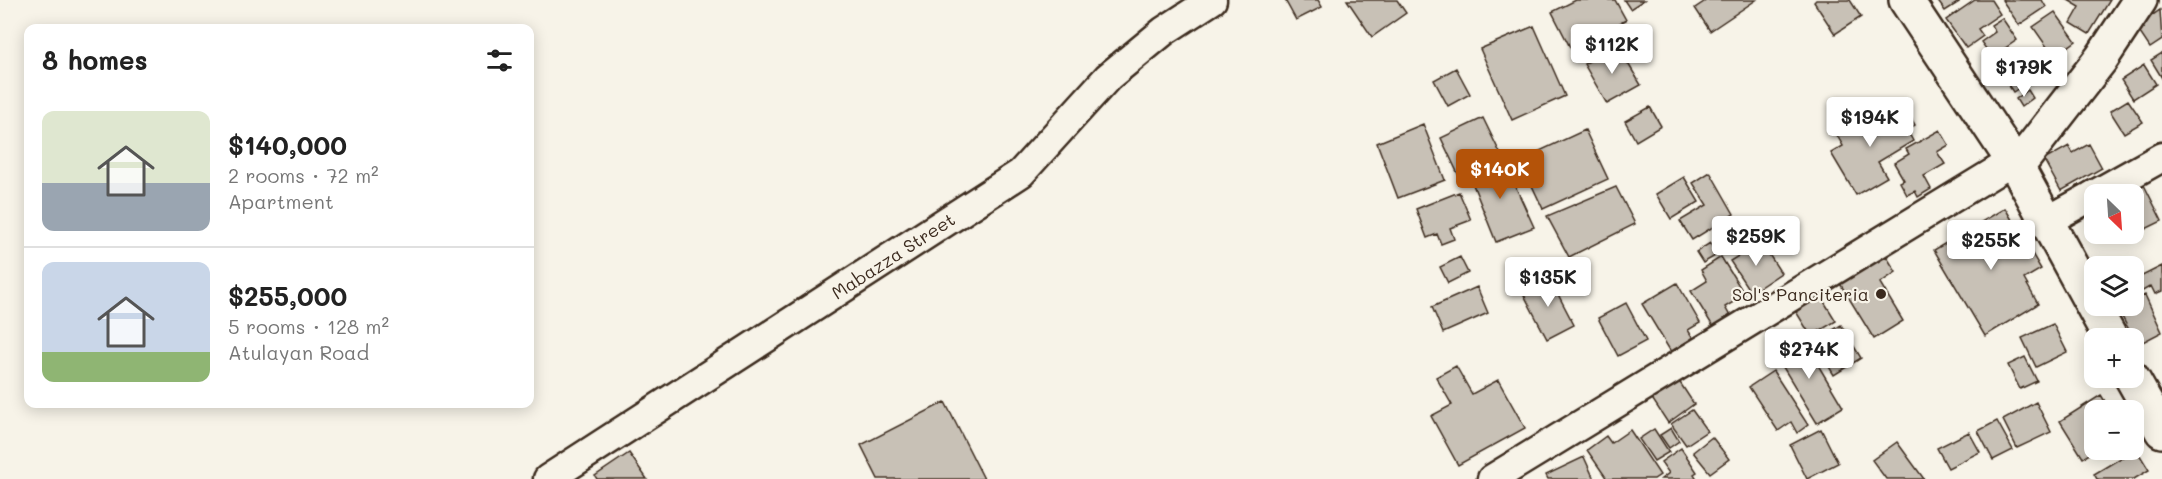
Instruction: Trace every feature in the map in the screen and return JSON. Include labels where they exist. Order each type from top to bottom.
[{"type":"main road","points":[[1906,0],[2015,164],[2105,328]]},
{"type":"main road","points":[[2015,164],[2101,59],[2140,0]]},
{"type":"main road","points":[[2138,388],[2162,430]]},
{"type":"street","name":"Mabazza Street","points":[[548,479],[1021,172],[1108,77],[1164,31],[1212,0]]},
{"type":"street","points":[[2114,184],[2162,157]]},
{"type":"street","points":[[1492,479],[2015,164]]},
{"type":"street","points":[[2047,221],[2084,201]]},
{"type":"building","points":[[1285,0],[1318,0],[1322,7],[1296,20]]},
{"type":"building","points":[[1347,0],[1397,0],[1406,13],[1372,37]]},
{"type":"building","points":[[1576,0],[1615,0],[1626,20],[1571,49],[1552,12]]},
{"type":"building","points":[[1624,0],[1644,0],[1630,9]]},
{"type":"building","points":[[1707,0],[1756,0],[1710,31],[1695,8]]},
{"type":"building","points":[[1816,0],[1850,0],[1861,17],[1835,34],[1814,2]]},
{"type":"building","points":[[1937,0],[1957,0],[1959,2],[1945,11]]},
{"type":"building","points":[[1975,0],[1991,0],[2000,14],[1978,29],[1983,36],[1966,48],[1946,20]]},
{"type":"building","points":[[2002,0],[2042,0],[2046,7],[2019,25]]},
{"type":"building","points":[[2068,0],[2110,0],[2089,34],[2071,23],[2080,7]]},
{"type":"building","points":[[2160,10],[2162,40],[2150,48],[2136,27]]},
{"type":"building","points":[[2055,12],[2076,41],[2054,57],[2033,27]]},
{"type":"building","points":[[2002,18],[2017,40],[1992,57],[1981,42],[1995,32],[1991,25]]},
{"type":"building","points":[[1534,26],[1565,96],[1512,120],[1480,49]]},
{"type":"building","points":[[1617,45],[1641,85],[1607,104],[1584,64]]},
{"type":"building","points":[[2162,53],[2162,78],[2151,60]]},
{"type":"building","points":[[2018,54],[2034,78],[2013,92],[1997,68]]},
{"type":"building","points":[[2144,65],[2156,84],[2133,99],[2121,80]]},
{"type":"building","points":[[1456,68],[1470,94],[1448,106],[1434,80]]},
{"type":"building","points":[[2028,90],[2033,98],[2021,107],[2016,99]]},
{"type":"building","points":[[2128,100],[2143,122],[2124,133],[2110,111]]},
{"type":"building","points":[[1650,107],[1661,126],[1636,141],[1625,121]]},
{"type":"building","points":[[1906,109],[1915,125],[1907,130],[1913,141],[1878,162],[1887,177],[1856,195],[1831,153],[1843,146],[1834,130],[1864,113],[1874,128]]},
{"type":"building","points":[[1483,118],[1501,155],[1459,176],[1441,138]]},
{"type":"building","points":[[1423,124],[1445,180],[1398,198],[1377,143]]},
{"type":"building","points":[[1585,130],[1608,179],[1543,209],[1520,160]]},
{"type":"building","points":[[1940,130],[1949,145],[1937,152],[1945,164],[1924,176],[1931,189],[1918,197],[1915,191],[1907,195],[1900,182],[1904,180],[1894,163],[1909,154],[1906,149]]},
{"type":"building","points":[[2089,144],[2102,168],[2061,191],[2044,160],[2069,146],[2073,153]]},
{"type":"building","points":[[1501,155],[1534,227],[1496,242],[1468,172]]},
{"type":"building","points":[[1710,172],[1734,214],[1692,240],[1680,221],[1707,205],[1693,183]]},
{"type":"building","points":[[1684,177],[1699,202],[1671,219],[1656,194]]},
{"type":"building","points":[[2144,185],[2162,221],[2144,230]]},
{"type":"building","points":[[1616,187],[1635,224],[1569,257],[1547,216]]},
{"type":"building","points":[[1459,192],[1471,220],[1450,228],[1454,239],[1441,244],[1437,234],[1427,238],[1416,209]]},
{"type":"building","points":[[2005,208],[2041,269],[2024,279],[2038,304],[1985,336],[1934,250]]},
{"type":"building","points":[[1761,242],[1781,273],[1751,293],[1730,261]]},
{"type":"building","points":[[1710,243],[1717,255],[1703,263],[1696,252]]},
{"type":"building","points":[[1885,254],[1896,272],[1880,283],[1903,321],[1874,339],[1839,282]]},
{"type":"building","points":[[1460,257],[1468,273],[1448,283],[1440,267]]},
{"type":"building","points":[[1721,257],[1745,295],[1725,307],[1731,318],[1714,328],[1691,291],[1707,281],[1701,270]]},
{"type":"building","points":[[2162,266],[2162,291],[2155,294],[2151,286],[2144,290],[2144,275]]},
{"type":"building","points":[[1549,277],[1574,325],[1547,339],[1522,291]]},
{"type":"building","points":[[1677,283],[1700,323],[1688,330],[1693,338],[1671,352],[1642,304]]},
{"type":"building","points":[[1477,287],[1488,313],[1443,333],[1432,307]]},
{"type":"building","points":[[1820,295],[1836,321],[1811,336],[1795,310]]},
{"type":"building","points":[[2144,296],[2162,332],[2144,341],[2144,328],[2128,328],[2122,316],[2144,316]]},
{"type":"building","points":[[1626,303],[1646,341],[1618,356],[1598,318]]},
{"type":"building","points":[[2053,324],[2067,352],[2036,367],[2022,338]]},
{"type":"building","points":[[1841,325],[1861,358],[1834,375],[1814,342]]},
{"type":"building","points":[[1802,338],[1843,407],[1817,423],[1775,354]]},
{"type":"building","points":[[2025,357],[2037,381],[2020,389],[2008,365]]},
{"type":"building","points":[[1456,366],[1472,394],[1498,380],[1525,428],[1458,465],[1431,416],[1452,405],[1436,377]]},
{"type":"building","points":[[1773,371],[1808,425],[1797,433],[1791,422],[1778,431],[1749,387]]},
{"type":"building","points":[[1675,375],[1694,404],[1668,423],[1649,394]]},
{"type":"building","points":[[2101,395],[2104,400],[2093,400]]},
{"type":"building","points":[[945,402],[984,479],[878,479],[861,445]]},
{"type":"building","points":[[2036,402],[2051,432],[2017,448],[2003,420]]},
{"type":"building","points":[[2084,406],[2084,457],[2083,458],[2060,421]]},
{"type":"building","points":[[1692,410],[1707,431],[1686,445],[1671,424]]},
{"type":"building","points":[[1997,421],[2013,450],[1993,460],[1978,431]]},
{"type":"building","points":[[1671,428],[1679,441],[1669,448],[1660,435]]},
{"type":"building","points":[[1654,429],[1669,452],[1654,461],[1639,439]]},
{"type":"building","points":[[1821,429],[1838,463],[1807,479],[1790,445]]},
{"type":"building","points":[[1630,430],[1660,475],[1654,479],[1607,479],[1587,450],[1606,436],[1611,443]]},
{"type":"building","points":[[1969,432],[1980,452],[1948,468],[1937,448]]},
{"type":"building","points":[[1712,437],[1729,459],[1710,473],[1693,452]]},
{"type":"building","points":[[1897,442],[1924,479],[1886,479],[1872,460]]},
{"type":"building","points":[[1681,448],[1697,472],[1694,474],[1697,479],[1661,479],[1669,473],[1661,462]]},
{"type":"building","points":[[629,453],[647,479],[597,479],[595,476]]},
{"type":"building","points":[[1584,457],[1594,479],[1548,479],[1546,475]]},
{"type":"building","points":[[2118,460],[2143,460],[2149,470],[2134,479],[2097,479],[2094,474]]},
{"type":"place","name":"Sol's Panciteria","points":[[1881,294]]}]
